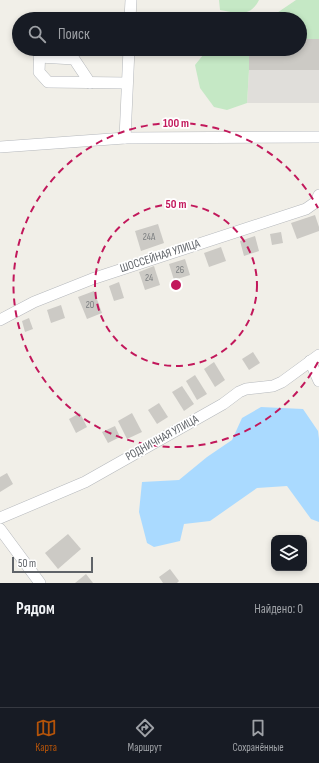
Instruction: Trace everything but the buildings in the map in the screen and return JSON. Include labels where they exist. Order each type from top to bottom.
[{"type":"street","points":[[130,12],[131,0]]},
{"type":"street","points":[[40,56],[39,72],[48,82],[127,83]]},
{"type":"street","points":[[57,56],[74,59],[90,83]]},
{"type":"street","points":[[125,138],[129,56]]},
{"type":"street","points":[[0,147],[125,138],[319,137]]},
{"type":"street","name":"ШОССЕЙНАЯ УЛИЦА","points":[[0,320],[34,302],[92,279],[306,209],[316,202],[319,196]]},
{"type":"street","points":[[314,358],[319,381]]},
{"type":"street","name":"РОДНИЧНАЯ УЛИЦА","points":[[0,518],[85,482],[223,404],[239,392],[246,389],[273,386],[282,382],[314,358]]},
{"type":"street","points":[[0,529],[40,583]]},
{"type":"shaded area","points":[[319,39],[319,103],[247,103],[249,56],[307,56],[307,45]]},
{"type":"green space","points":[[219,0],[259,0],[252,10],[247,12],[220,10]]},
{"type":"green space","points":[[296,0],[319,0],[319,39],[307,39],[307,12],[278,12]]},
{"type":"green space","points":[[202,56],[249,56],[247,103],[227,110],[214,107],[200,88],[195,65]]},
{"type":"water","points":[[261,407],[303,409],[318,431],[319,522],[311,519],[287,486],[257,488],[210,521],[184,524],[180,541],[154,547],[147,543],[139,512],[142,482],[179,480],[207,457],[232,440],[242,418]]}]
